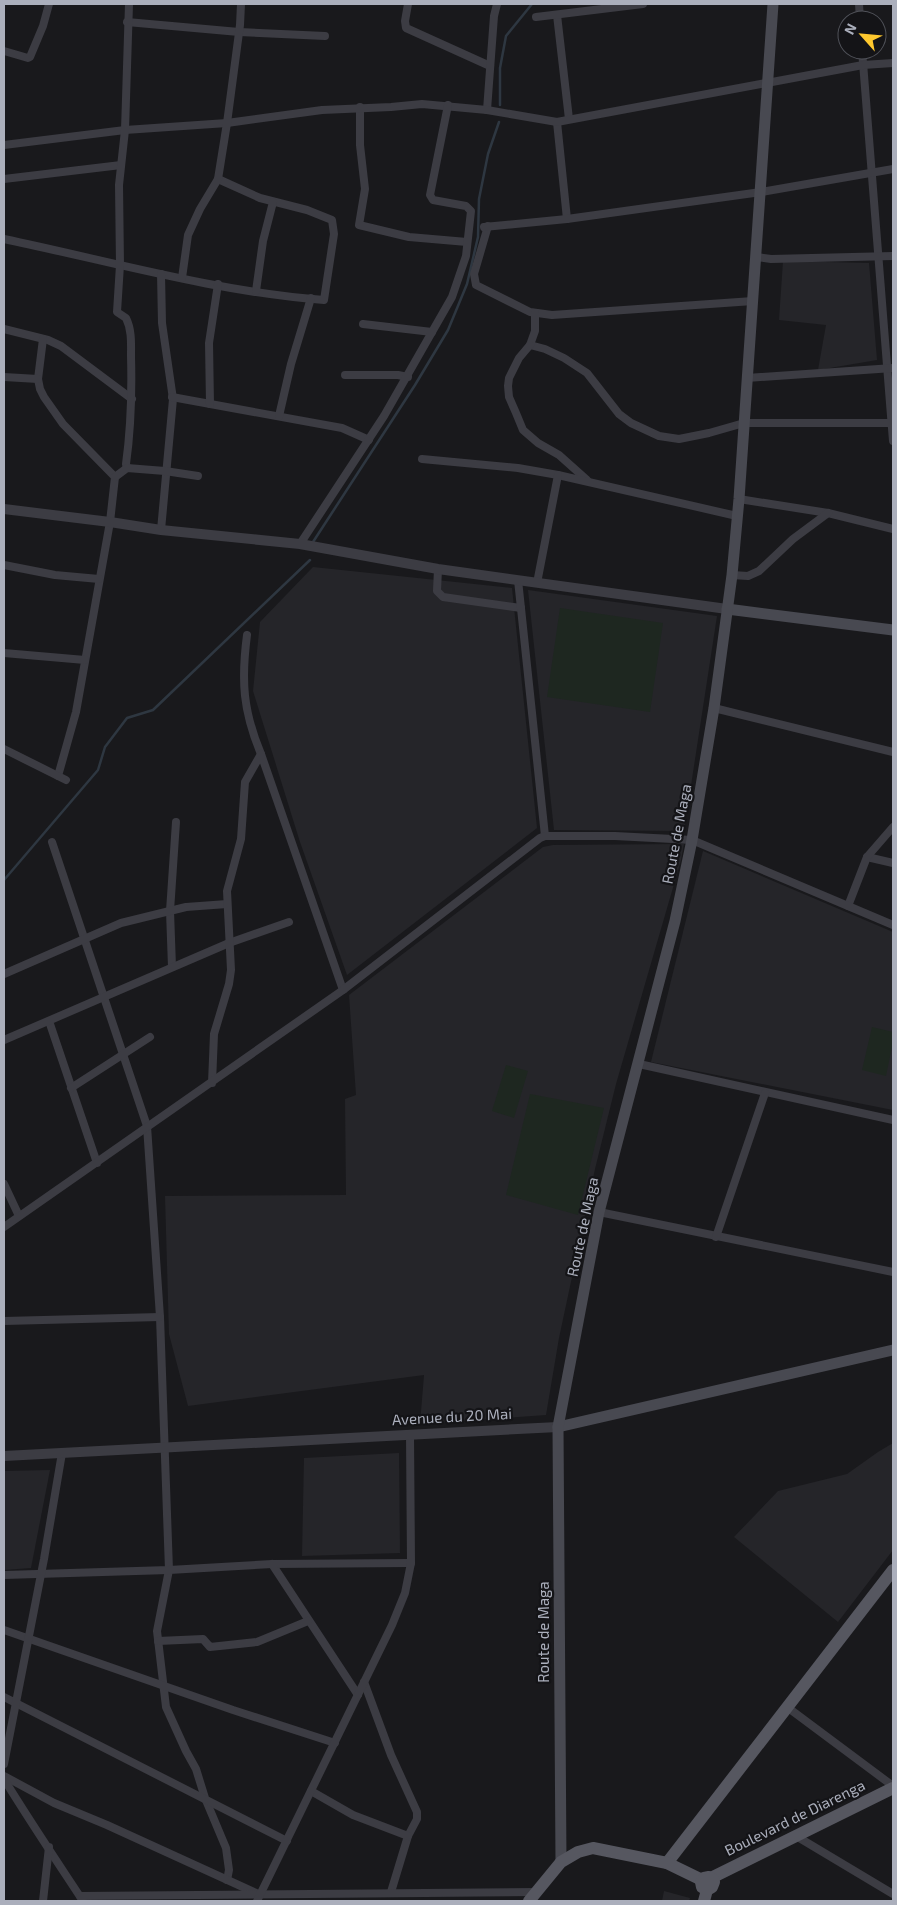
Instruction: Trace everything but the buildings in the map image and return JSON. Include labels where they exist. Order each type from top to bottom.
[{"type":"main road","name":"Route de Maga","points":[[561,1862],[558,1427],[599,1212],[675,921],[692,840],[714,708],[732,575],[739,499],[773,4]]},
{"type":"main road","points":[[727,609],[893,630]]},
{"type":"main road","name":"Avenue du 20 Mai","points":[[558,1427],[893,1350]]},
{"type":"main road","points":[[667,1863],[893,1570]]},
{"type":"main road","name":"Boulevard de Diarenga","points":[[706,1887],[796,1836],[893,1787]]},
{"type":"main road","points":[[533,1896],[561,1862],[578,1852],[594,1848],[667,1863],[706,1887]]},
{"type":"street","points":[[4,51],[30,57],[49,4]]},
{"type":"street","points":[[128,468],[126,464],[131,427],[132,399],[130,333],[126,318],[116,312],[120,265],[119,184],[125,130],[129,4]]},
{"type":"street","points":[[182,278],[188,235],[200,209],[218,180],[227,124],[241,4]]},
{"type":"street","points":[[408,4],[405,21],[406,28],[490,66]]},
{"type":"street","points":[[487,110],[494,16],[497,4]]},
{"type":"street","points":[[536,17],[644,4]]},
{"type":"street","points":[[557,15],[569,119]]},
{"type":"street","points":[[127,22],[239,32],[325,36]]},
{"type":"street","points":[[863,60],[877,256],[890,369],[893,441]]},
{"type":"street","points":[[4,145],[125,130],[227,124],[322,110],[422,104],[487,110],[557,122],[863,65],[893,63]]},
{"type":"street","points":[[300,544],[408,377],[452,297],[460,277],[466,256],[471,211],[469,208],[433,200],[430,195],[448,105]]},
{"type":"street","points":[[360,108],[360,145],[365,189],[359,225],[409,238],[467,242]]},
{"type":"street","points":[[557,122],[567,219]]},
{"type":"street","points":[[4,179],[122,166]]},
{"type":"street","points":[[753,301],[552,315],[522,309],[476,285],[474,274],[486,226],[567,219],[761,192],[893,169]]},
{"type":"street","points":[[4,239],[161,274],[256,291],[324,300],[334,234],[333,222],[324,216],[260,198],[218,180]]},
{"type":"street","points":[[256,291],[264,241],[273,202]]},
{"type":"street","points":[[757,257],[771,259],[893,256]]},
{"type":"street","points":[[161,274],[162,323],[172,397],[161,530]]},
{"type":"street","points":[[210,404],[209,343],[218,284]]},
{"type":"street","points":[[279,416],[291,364],[311,298]]},
{"type":"street","points":[[535,313],[535,331],[530,345],[524,349],[514,366],[508,386],[509,398],[523,430],[538,443],[559,454],[589,482]]},
{"type":"street","points":[[363,324],[432,332]]},
{"type":"street","points":[[4,329],[43,339],[61,346],[132,399]]},
{"type":"street","points":[[43,339],[38,379],[44,397],[63,424],[115,476]]},
{"type":"street","points":[[530,345],[545,349],[564,358],[587,373],[619,414],[631,424],[654,435],[679,439],[744,423],[893,423]]},
{"type":"street","points":[[747,378],[890,369]]},
{"type":"street","points":[[344,375],[408,377]]},
{"type":"street","points":[[4,377],[38,379]]},
{"type":"street","points":[[172,397],[342,428],[369,440]]},
{"type":"street","points":[[422,459],[518,468],[558,475],[737,516]]},
{"type":"street","points":[[115,476],[128,468],[198,476]]},
{"type":"street","points":[[537,583],[558,475]]},
{"type":"street","points":[[58,776],[76,712],[110,522],[115,476]]},
{"type":"street","points":[[739,499],[828,513],[893,529]]},
{"type":"street","points":[[4,509],[161,530],[300,544],[438,569],[727,609]]},
{"type":"street","points":[[732,575],[748,576],[758,571],[793,539],[828,513]]},
{"type":"street","points":[[4,565],[55,575],[99,579]]},
{"type":"street","points":[[438,569],[437,591],[442,597],[521,608]]},
{"type":"street","points":[[518,580],[545,836]]},
{"type":"street","points":[[247,635],[243,666],[251,729],[343,990]]},
{"type":"street","points":[[4,653],[85,660]]},
{"type":"street","points":[[714,708],[893,752]]},
{"type":"street","points":[[4,749],[66,780]]},
{"type":"street","points":[[212,1083],[214,1034],[230,977],[231,964],[228,944],[227,904],[229,880],[242,834],[245,782],[261,754]]},
{"type":"street","points":[[172,967],[170,911],[176,822]]},
{"type":"street","points":[[848,906],[867,858],[893,827]]},
{"type":"street","points":[[4,1227],[343,990],[545,836],[615,836],[692,840],[893,926]]},
{"type":"street","points":[[52,842],[147,1126],[160,1317],[169,1570],[157,1627],[158,1641],[166,1707],[186,1752],[196,1769],[205,1798],[226,1848],[229,1870],[227,1880]]},
{"type":"street","points":[[867,858],[893,862]]},
{"type":"street","points":[[4,974],[121,923],[186,907],[227,904]]},
{"type":"street","points":[[4,1040],[75,1011],[172,967],[228,944],[290,922]]},
{"type":"street","points":[[49,1020],[97,1163]]},
{"type":"street","points":[[71,1088],[150,1037]]},
{"type":"street","points":[[639,1064],[893,1120]]},
{"type":"street","points":[[716,1237],[765,1093]]},
{"type":"street","points":[[4,1184],[20,1216]]},
{"type":"street","points":[[599,1212],[893,1272]]},
{"type":"street","points":[[4,1322],[160,1317]]},
{"type":"street","name":"Avenue du 20 Mai","points":[[4,1456],[558,1427]]},
{"type":"street","points":[[258,1897],[335,1743],[405,1594],[412,1563],[410,1435]]},
{"type":"street","points":[[4,1764],[62,1453]]},
{"type":"street","points":[[4,1575],[169,1570],[272,1564],[412,1563]]},
{"type":"street","points":[[272,1564],[358,1695]]},
{"type":"street","points":[[158,1641],[203,1639],[210,1647],[238,1646],[264,1640],[308,1621]]},
{"type":"street","points":[[4,1630],[335,1743]]},
{"type":"street","points":[[364,1682],[391,1754],[417,1812],[417,1819],[408,1836],[391,1892]]},
{"type":"street","points":[[4,1697],[287,1841]]},
{"type":"street","points":[[787,1708],[893,1787]]},
{"type":"street","points":[[4,1777],[36,1832],[49,1847],[82,1899],[258,1897],[344,1892],[533,1896]]},
{"type":"street","points":[[4,1777],[54,1803],[227,1880],[258,1897]]},
{"type":"street","points":[[311,1791],[353,1815],[408,1836]]},
{"type":"street","points":[[796,1836],[893,1894]]},
{"type":"street","points":[[43,1901],[49,1847]]},
{"type":"street","points":[[341,1901],[344,1892]]},
{"type":"shaded area","points":[[783,261],[869,263],[877,360],[818,370],[826,325],[779,320]]},
{"type":"shaded area","points":[[313,567],[512,588],[537,828],[347,975],[300,842],[253,691],[260,622]]},
{"type":"shaded area","points":[[528,590],[717,616],[684,831],[554,830]]},
{"type":"shaded area","points":[[560,608],[663,623],[650,712],[547,697]]},
{"type":"shaded area","points":[[684,844],[616,1084],[595,1169],[559,1338],[546,1415],[420,1424],[424,1375],[188,1406],[169,1334],[165,1196],[346,1195],[345,1099],[356,1095],[349,995],[543,847],[553,845]]},
{"type":"shaded area","points":[[703,851],[893,932],[893,1110],[651,1062]]},
{"type":"shaded area","points":[[872,1027],[893,1032],[893,1042],[886,1076],[862,1070]]},
{"type":"shaded area","points":[[506,1065],[528,1071],[514,1118],[492,1111]]},
{"type":"shaded area","points":[[530,1094],[604,1108],[578,1215],[506,1195]]},
{"type":"shaded area","points":[[893,1443],[893,1550],[838,1622],[734,1537],[778,1491],[847,1474]]},
{"type":"shaded area","points":[[399,1453],[400,1553],[302,1556],[304,1458]]},
{"type":"shaded area","points":[[50,1470],[31,1568],[4,1570],[4,1471]]},
{"type":"shaded area","points":[[664,1891],[690,1898],[689,1901],[662,1901]]},
{"type":"waterway","points":[[500,105],[500,68],[506,36],[532,4]]},
{"type":"waterway","points":[[313,542],[415,385],[448,330],[467,284],[478,237],[479,199],[488,154],[499,122]]},
{"type":"waterway","points":[[4,880],[98,770],[105,747],[127,718],[153,710],[310,560]]}]
